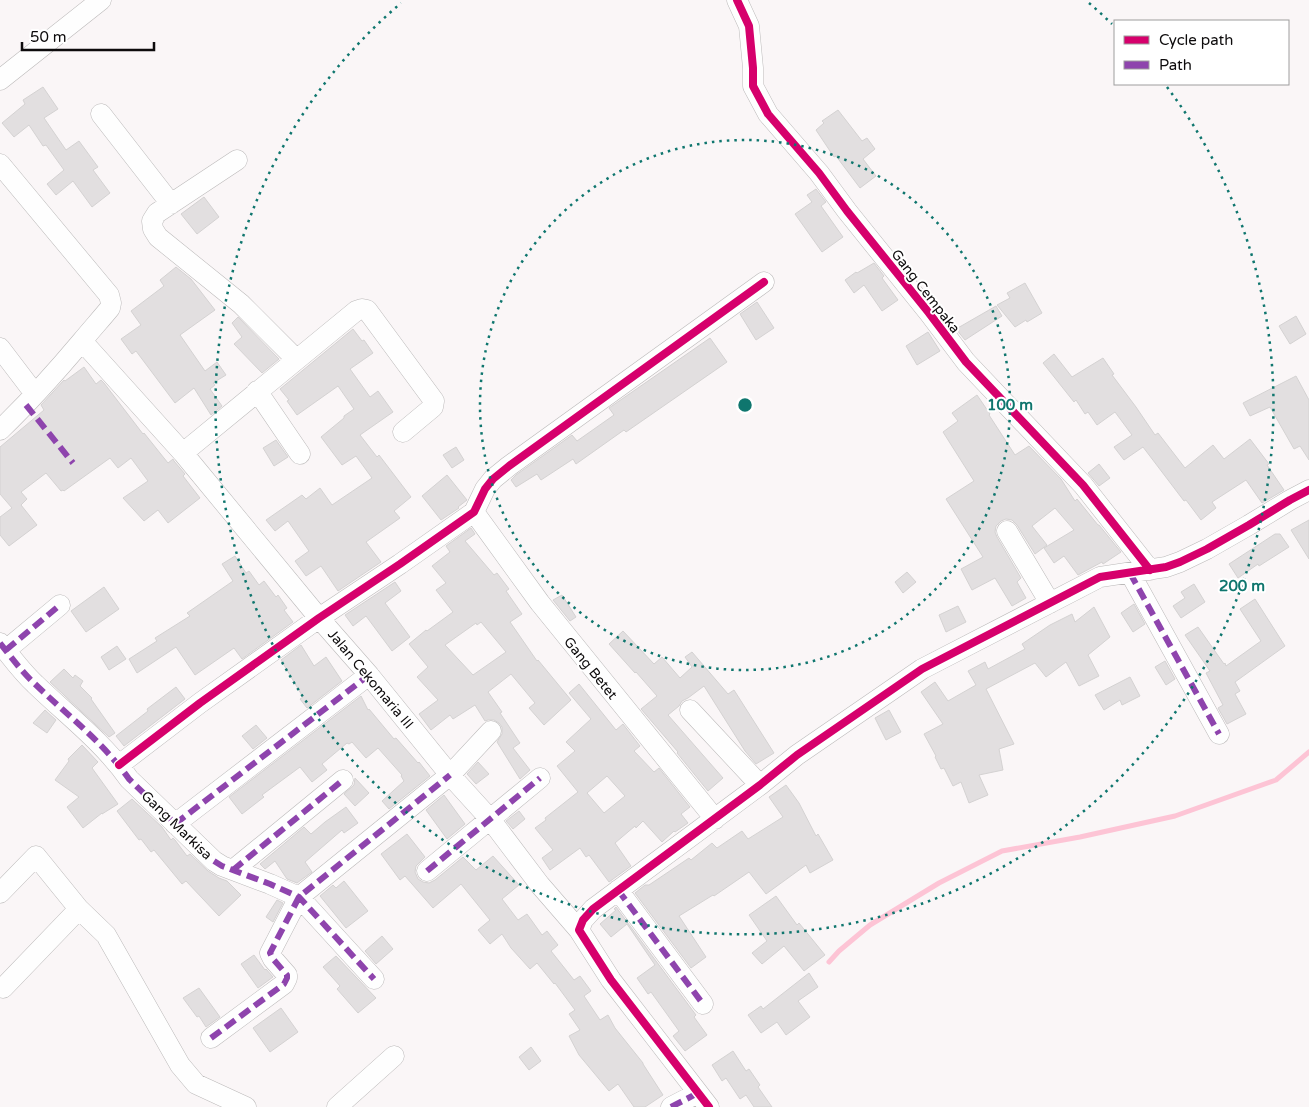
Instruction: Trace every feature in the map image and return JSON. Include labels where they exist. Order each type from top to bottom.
[{"type":"street","points":[[0,80],[101,0]]},
{"type":"street","name":"Gang Cempaka","points":[[737,0],[749,26],[753,86],[768,114],[819,173],[966,362],[1083,485],[1140,571],[1219,734]]},
{"type":"street","points":[[101,114],[171,204]]},
{"type":"street","points":[[237,160],[157,213],[152,221],[153,229],[158,237],[241,304],[296,360]]},
{"type":"street","points":[[0,164],[111,298],[110,308],[73,353],[26,405],[0,430]]},
{"type":"street","points":[[119,765],[200,703],[319,618],[474,512],[485,489],[504,470],[764,282]]},
{"type":"street","points":[[183,453],[356,311],[362,309],[367,310],[434,401],[433,407],[403,432]]},
{"type":"street","name":"Jalan Cekomaria III","points":[[82,341],[183,453],[319,618],[490,819],[540,885],[579,930],[611,980],[703,1100]]},
{"type":"street","points":[[0,348],[35,394]]},
{"type":"street","points":[[257,391],[300,454]]},
{"type":"street","points":[[579,930],[583,920],[593,909],[791,760],[922,669],[1100,577],[1166,567],[1207,549],[1309,490]]},
{"type":"street","name":"Gang Betet","points":[[474,512],[540,603],[715,819]]},
{"type":"street","points":[[1007,532],[1050,603]]},
{"type":"street","points":[[3,647],[60,605]]},
{"type":"street","name":"Gang Markisa","points":[[3,647],[34,684],[86,730],[119,765],[129,779],[214,861],[299,897],[374,979]]},
{"type":"street","points":[[175,824],[369,675]]},
{"type":"street","points":[[690,710],[760,785]]},
{"type":"street","points":[[211,1038],[284,984],[287,975],[273,959],[270,952],[299,897],[450,774],[491,731]]},
{"type":"street","points":[[427,870],[540,778]]},
{"type":"street","points":[[233,870],[343,780]]},
{"type":"street","points":[[0,893],[36,856],[79,909],[106,935],[180,1065],[196,1084],[246,1107]]},
{"type":"street","points":[[618,890],[703,1004]]},
{"type":"street","points":[[3,988],[79,909]]},
{"type":"street","points":[[337,1107],[394,1056]]},
{"type":"street","points":[[672,1107],[703,1100]]},
{"type":"building","points":[[43,87],[58,109],[44,118],[66,150],[79,141],[98,167],[93,170],[110,193],[92,207],[73,181],[56,195],[47,184],[64,170],[46,145],[43,146],[29,125],[14,137],[2,123],[25,104],[23,100]]},
{"type":"building","points":[[838,110],[862,141],[867,138],[875,149],[863,159],[876,176],[860,188],[836,156],[834,157],[816,130],[824,123],[822,121]]},
{"type":"building","points":[[816,189],[826,202],[821,206],[843,237],[822,252],[795,214],[812,202],[807,195]]},
{"type":"building","points":[[204,197],[219,217],[197,234],[181,214]]},
{"type":"building","points":[[874,263],[898,300],[882,311],[864,285],[854,293],[845,280]]},
{"type":"building","points":[[176,267],[191,279],[215,310],[180,335],[205,371],[217,362],[226,375],[213,383],[215,385],[210,389],[222,406],[211,415],[194,388],[175,403],[136,351],[132,354],[121,339],[141,325],[131,311],[164,286],[160,280]]},
{"type":"building","points":[[1025,283],[1042,313],[1015,327],[997,305],[1010,298],[1007,293]]},
{"type":"building","points":[[757,302],[774,328],[756,340],[740,314]]},
{"type":"building","points":[[996,306],[1002,316],[965,340],[956,329]]},
{"type":"building","points":[[1296,316],[1306,334],[1290,344],[1279,326]]},
{"type":"building","points":[[238,317],[279,359],[262,373],[234,344],[242,337],[232,323]]},
{"type":"building","points":[[353,329],[373,353],[350,369],[370,397],[378,391],[393,412],[360,435],[377,457],[379,455],[411,497],[394,511],[400,518],[366,542],[381,562],[338,591],[321,566],[306,576],[295,561],[309,551],[288,521],[275,531],[266,520],[302,495],[306,499],[320,488],[332,505],[372,478],[356,456],[342,465],[321,437],[354,409],[338,386],[297,415],[287,401],[289,400],[280,389]]},
{"type":"building","points":[[928,332],[940,351],[917,365],[906,346]]},
{"type":"building","points":[[710,338],[727,362],[576,464],[573,459],[541,480],[537,474],[516,487],[511,480],[516,475],[572,435],[577,441],[614,415],[609,408]]},
{"type":"building","points":[[1054,354],[1072,377],[1103,358],[1114,374],[1112,375],[1155,435],[1158,433],[1185,468],[1213,445],[1224,459],[1250,439],[1269,464],[1267,465],[1284,490],[1262,503],[1246,480],[1212,502],[1216,508],[1201,520],[1143,447],[1124,460],[1114,447],[1132,435],[1115,412],[1097,425],[1088,412],[1085,414],[1076,400],[1074,402],[1043,363]]},
{"type":"building","points":[[84,367],[96,384],[101,380],[104,383],[168,463],[173,459],[200,498],[168,523],[158,510],[144,521],[123,498],[148,481],[131,458],[118,468],[110,458],[64,491],[61,491],[46,473],[21,492],[27,499],[21,505],[37,525],[9,546],[0,535],[0,517],[12,508],[0,494],[0,447],[44,410],[41,405],[64,380]]},
{"type":"building","points":[[1296,376],[1309,400],[1309,460],[1300,446],[1294,449],[1270,407],[1250,416],[1243,403]]},
{"type":"building","points":[[977,395],[1015,455],[1029,446],[1061,479],[1075,501],[1077,499],[1121,552],[1103,564],[1102,562],[1078,575],[1064,556],[1054,563],[1044,548],[1074,530],[1055,508],[1032,526],[1047,545],[1035,554],[1012,520],[1006,519],[1001,521],[996,526],[995,532],[1021,578],[1017,582],[1026,598],[1012,606],[995,578],[972,590],[961,569],[983,557],[946,499],[974,481],[943,432],[958,421],[952,413]]},
{"type":"building","points":[[276,440],[288,457],[274,466],[263,448]]},
{"type":"building","points":[[456,447],[464,460],[452,468],[443,455]]},
{"type":"building","points":[[1099,464],[1110,478],[1099,486],[1088,473]]},
{"type":"building","points":[[447,475],[467,500],[441,520],[422,496]]},
{"type":"building","points":[[1309,520],[1309,559],[1291,530]]},
{"type":"building","points":[[471,528],[475,534],[465,541],[494,575],[497,573],[509,589],[506,591],[522,614],[510,622],[537,661],[571,700],[544,725],[529,708],[535,703],[511,674],[488,692],[520,743],[513,748],[530,770],[520,779],[497,742],[502,734],[502,727],[494,720],[485,721],[475,705],[453,719],[450,715],[431,730],[419,714],[438,700],[417,677],[428,667],[409,644],[453,612],[436,590],[446,583],[432,566],[450,552],[446,546]],"holes":[[[481,622],[506,652],[473,675],[445,645],[476,623],[477,625]]]},
{"type":"building","points":[[1275,534],[1280,534],[1289,547],[1259,566],[1258,564],[1238,578],[1229,564]]},
{"type":"building","points":[[235,556],[246,573],[249,571],[259,585],[264,581],[276,597],[278,595],[287,608],[284,610],[293,622],[242,659],[234,648],[195,675],[176,647],[137,673],[129,659],[157,641],[155,638],[190,616],[187,613],[233,581],[222,564]]},
{"type":"building","points":[[907,572],[916,582],[903,593],[895,582]]},
{"type":"building","points":[[395,582],[401,591],[385,603],[410,637],[392,651],[366,616],[353,626],[345,615]]},
{"type":"building","points":[[1194,584],[1205,602],[1181,618],[1173,606],[1185,598],[1181,592]]},
{"type":"building","points":[[104,587],[119,609],[86,632],[71,611]]},
{"type":"building","points":[[562,595],[576,617],[570,621],[553,600]]},
{"type":"building","points":[[1255,599],[1285,646],[1235,682],[1240,691],[1235,694],[1246,714],[1227,724],[1218,708],[1223,705],[1206,673],[1210,671],[1185,635],[1198,627],[1226,666],[1261,641],[1240,609]]},
{"type":"building","points":[[1134,604],[1145,624],[1133,632],[1121,613]]},
{"type":"building","points":[[958,606],[966,622],[946,632],[939,615]]},
{"type":"building","points":[[1094,607],[1110,637],[1088,655],[1099,676],[1079,686],[1066,662],[1046,677],[1035,663],[986,689],[1014,744],[999,749],[1003,770],[979,775],[988,795],[969,803],[961,782],[953,786],[944,768],[941,769],[924,734],[943,724],[921,692],[935,682],[948,701],[976,685],[968,671],[985,662],[988,669],[1025,649],[1022,644],[1050,625],[1072,614],[1075,622]]},
{"type":"building","points":[[623,631],[654,664],[662,657],[680,678],[692,667],[685,657],[692,652],[728,694],[734,690],[774,753],[756,764],[745,751],[704,686],[682,701],[668,715],[723,778],[708,791],[641,709],[657,696],[609,644]]},
{"type":"building","points":[[301,645],[314,666],[326,657],[342,681],[307,708],[300,699],[303,697],[281,660]]},
{"type":"building","points":[[117,646],[126,659],[109,670],[101,657]]},
{"type":"building","points":[[1165,661],[1175,679],[1166,685],[1155,667]]},
{"type":"building","points":[[64,669],[73,678],[75,675],[83,681],[80,686],[92,698],[115,733],[109,737],[50,682]]},
{"type":"building","points":[[1130,677],[1140,696],[1122,705],[1120,700],[1104,710],[1095,695]]},
{"type":"building","points":[[579,684],[616,730],[623,724],[640,746],[634,751],[654,772],[659,768],[690,807],[681,814],[688,823],[674,831],[662,842],[643,821],[615,843],[631,866],[609,882],[589,855],[586,857],[580,848],[550,870],[542,858],[553,850],[535,828],[578,792],[557,766],[575,751],[566,742],[591,719],[569,693]],"holes":[[[607,776],[625,796],[604,813],[587,793]]]},
{"type":"building","points":[[176,687],[185,699],[124,746],[116,736]]},
{"type":"building","points":[[361,696],[368,710],[394,739],[396,738],[419,762],[430,776],[389,809],[382,801],[404,781],[402,775],[378,748],[366,758],[352,742],[347,743],[322,764],[327,770],[312,782],[300,767],[262,795],[264,797],[242,814],[229,797]]},
{"type":"building","points":[[45,710],[56,720],[47,733],[33,723]]},
{"type":"building","points":[[889,710],[901,732],[886,740],[875,718]]},
{"type":"building","points":[[256,725],[267,738],[253,749],[242,736]]},
{"type":"building","points":[[82,745],[98,762],[92,768],[118,804],[102,813],[83,828],[67,807],[79,797],[55,780],[69,761],[68,759]]},
{"type":"building","points":[[478,762],[489,774],[476,784],[467,774]]},
{"type":"building","points":[[355,778],[369,793],[355,806],[344,794],[354,785]]},
{"type":"building","points":[[786,785],[799,803],[816,836],[818,834],[833,860],[810,873],[806,865],[766,894],[749,872],[714,896],[679,916],[706,957],[691,968],[635,893],[689,858],[691,860],[712,843],[717,848],[742,831],[748,839],[783,817],[769,797]]},
{"type":"building","points":[[444,795],[465,824],[447,839],[426,810]]},
{"type":"building","points":[[132,799],[162,827],[171,840],[173,838],[175,840],[187,856],[190,854],[208,871],[227,881],[241,895],[219,916],[186,881],[182,884],[154,850],[151,852],[141,839],[139,840],[117,811]]},
{"type":"building","points":[[346,807],[358,823],[344,833],[342,830],[305,862],[312,872],[297,883],[287,879],[275,861],[265,869],[260,864],[304,827],[311,834]]},
{"type":"building","points":[[519,811],[525,819],[513,829],[506,821]]},
{"type":"building","points":[[407,834],[425,857],[416,866],[415,872],[418,879],[423,882],[429,883],[435,880],[463,857],[476,870],[493,856],[519,885],[502,899],[518,920],[527,914],[542,935],[547,931],[558,945],[551,951],[574,980],[580,976],[591,991],[584,996],[600,1020],[608,1015],[615,1028],[643,1063],[663,1095],[645,1107],[634,1107],[618,1084],[609,1091],[579,1055],[569,1036],[580,1030],[569,1014],[575,1010],[537,963],[530,969],[511,948],[502,934],[490,944],[478,930],[490,920],[461,884],[433,908],[405,876],[400,880],[381,854]]},
{"type":"building","points":[[344,881],[368,911],[346,928],[320,896],[333,885],[336,888]]},
{"type":"building","points":[[776,896],[797,925],[799,923],[825,955],[804,971],[784,946],[762,964],[752,953],[767,941],[749,915]]},
{"type":"building","points":[[277,900],[283,903],[273,922],[266,917]]},
{"type":"building","points":[[616,907],[696,1015],[694,1017],[707,1035],[685,1051],[673,1036],[679,1031],[651,992],[648,994],[637,978],[655,965],[627,924],[611,937],[600,924],[616,910],[614,909]]},
{"type":"building","points":[[382,936],[393,949],[376,964],[365,951]]},
{"type":"building","points":[[254,955],[273,977],[258,988],[241,964]]},
{"type":"building","points":[[336,956],[376,998],[358,1013],[337,989],[340,986],[323,967]]},
{"type":"building","points":[[809,973],[818,987],[798,1001],[810,1017],[786,1035],[777,1022],[761,1033],[748,1015],[761,1006],[763,1009]]},
{"type":"building","points":[[199,988],[220,1017],[206,1027],[183,998]]},
{"type":"building","points":[[281,1008],[298,1032],[270,1052],[253,1028]]},
{"type":"building","points":[[531,1047],[541,1061],[529,1070],[519,1057]]},
{"type":"building","points":[[733,1051],[746,1071],[749,1069],[760,1085],[758,1087],[772,1107],[754,1107],[746,1095],[740,1099],[726,1078],[722,1081],[712,1065]]},
{"type":"waterway","points":[[829,962],[870,925],[939,883],[1002,851],[1080,837],[1175,816],[1276,780],[1309,752]]},
{"type":"marked path","points":[[26,405],[73,463]]},
{"type":"marked path","points":[[1130,573],[1219,734]]},
{"type":"marked path","points":[[6,650],[60,605]]},
{"type":"marked path","points":[[0,643],[30,679],[96,741],[129,779],[214,861],[299,897],[374,979]]},
{"type":"marked path","points":[[175,824],[369,675]]},
{"type":"marked path","points":[[211,1038],[284,984],[287,975],[270,953],[299,897],[450,775]]},
{"type":"marked path","points":[[427,871],[540,778]]},
{"type":"marked path","points":[[233,870],[343,780]]},
{"type":"marked path","points":[[618,890],[703,1004]]},
{"type":"marked path","points":[[671,1107],[698,1093]]},
{"type":"cycle path","points":[[737,0],[749,26],[753,86],[768,114],[819,173],[966,362],[1083,485],[1150,570]]},
{"type":"cycle path","points":[[119,765],[200,703],[319,618],[474,512],[485,489],[493,479],[509,466],[764,282]]},
{"type":"cycle path","points":[[709,1107],[611,980],[579,930],[583,920],[593,909],[760,785],[797,755],[922,669],[1100,577],[1166,567],[1180,562],[1207,549],[1309,490]]}]
